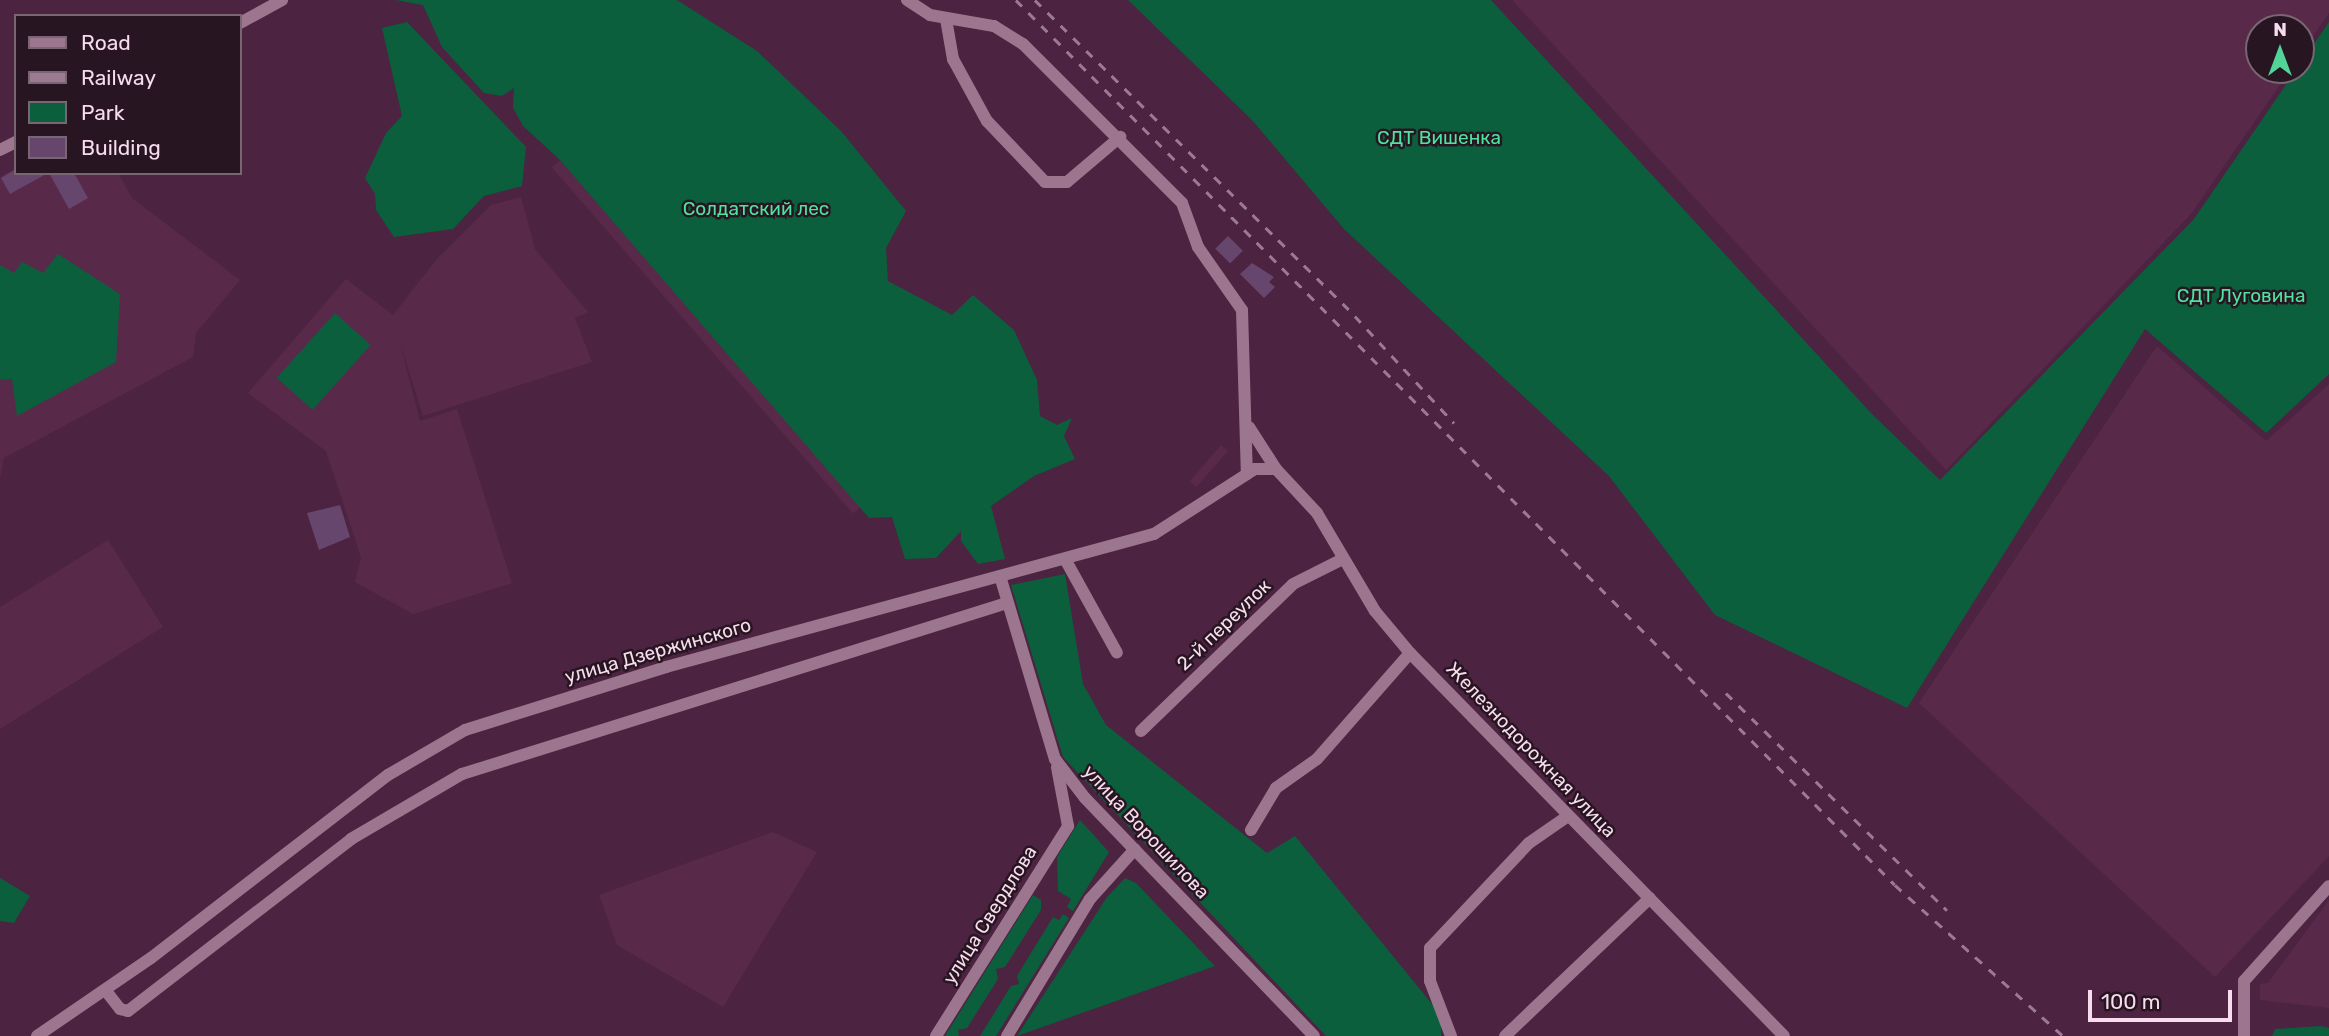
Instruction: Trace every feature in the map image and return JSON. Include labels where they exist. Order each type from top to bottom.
[{"type":"street","points":[[242,22],[282,0]]},
{"type":"street","points":[[907,0],[946,19],[994,26],[1023,44],[1120,137],[1182,203],[1198,247],[1237,298],[1245,324],[1249,427],[1247,474]]},
{"type":"street","points":[[946,19],[953,59],[987,121],[1045,182],[1067,182],[1120,137]]},
{"type":"street","name":"Железнодорожная улица","points":[[1249,427],[1276,469],[1317,513],[1343,559],[1410,653],[1784,1036]]},
{"type":"street","name":"улица Дзержинского","points":[[37,1036],[106,991],[388,775],[466,730],[666,667],[1154,534],[1247,474],[1276,469]]},
{"type":"street","points":[[1065,559],[1117,653]]},
{"type":"street","name":"2-й переулок","points":[[1140,732],[1293,584],[1343,559]]},
{"type":"street","name":"улица Ворошилова","points":[[1000,576],[1055,759],[1135,849],[1314,1036]]},
{"type":"street","points":[[106,991],[120,1009],[128,1011],[351,839],[462,774],[1007,603]]},
{"type":"street","points":[[1251,830],[1276,788],[1317,759],[1410,653]]},
{"type":"street","name":"улица Свердлова","points":[[936,1036],[1068,826],[1069,813],[1055,759]]},
{"type":"street","points":[[1451,1036],[1430,981],[1430,948],[1529,843],[1568,816]]},
{"type":"street","points":[[1007,1036],[1090,899],[1135,849]]},
{"type":"street","points":[[2244,1036],[2244,981],[2329,886]]},
{"type":"street","points":[[1506,1036],[1650,898]]},
{"type":"street","name":"улица Дзержинского","points":[[45,1036],[54,1026]]},
{"type":"shaded area","points":[[1512,0],[2329,0],[2329,13],[2315,33],[2315,14],[2245,14],[2245,84],[2280,84],[2191,214],[1946,470]]},
{"type":"shaded area","points":[[560,160],[861,506],[853,514],[552,167]]},
{"type":"shaded area","points":[[14,169],[14,175],[119,175],[132,198],[240,280],[196,333],[193,357],[4,458],[0,478],[0,177]]},
{"type":"shaded area","points":[[521,197],[535,249],[588,312],[575,318],[592,362],[423,416],[400,343],[420,421],[457,409],[512,583],[413,614],[355,582],[361,557],[326,451],[248,393],[346,279],[393,315],[436,260],[491,205]]},
{"type":"shaded area","points":[[2157,346],[2266,441],[2329,384],[2329,856],[2215,977],[1919,703]]},
{"type":"shaded area","points":[[1221,445],[1228,451],[1196,487],[1190,481]]},
{"type":"shaded area","points":[[108,540],[163,627],[0,729],[0,607]]},
{"type":"shaded area","points":[[773,832],[817,852],[723,1007],[617,945],[599,895]]},
{"type":"shaded area","points":[[2329,900],[2329,1008],[2260,1000],[2260,984],[2268,983]]},
{"type":"green space","name":"Солдатский лес","points":[[396,0],[677,0],[757,51],[841,131],[906,211],[886,248],[888,281],[952,315],[973,295],[1014,330],[1037,380],[1040,416],[1057,425],[1072,418],[1064,436],[1075,459],[1034,476],[991,506],[1005,559],[978,564],[961,541],[961,531],[936,558],[905,559],[892,517],[869,518],[559,159],[523,126],[513,108],[514,88],[502,96],[484,93],[442,47],[423,5]]},
{"type":"green space","name":"СДТ Вишенка","points":[[1128,0],[1491,0],[1871,413],[1940,480],[2194,219],[2287,84],[2315,84],[2315,42],[2329,22],[2329,374],[2266,433],[2145,329],[1907,708],[1715,615],[1609,476],[1344,229],[1252,120]]},
{"type":"green space","points":[[407,22],[526,147],[522,186],[484,196],[453,229],[394,237],[376,210],[375,194],[365,178],[386,133],[402,116],[382,28]]},
{"type":"green space","points":[[58,254],[120,294],[116,362],[17,416],[12,379],[0,380],[0,265],[14,273],[22,262],[43,273]]},
{"type":"green space","points":[[335,313],[371,345],[312,410],[277,378]]},
{"type":"green space","points":[[1065,574],[1083,684],[1106,725],[1267,853],[1295,836],[1441,1015],[1441,1036],[1326,1036],[1063,757],[1011,585]]},
{"type":"green space","points":[[1080,820],[1109,852],[1073,911],[1067,907],[1071,899],[1058,891],[1057,857]]},
{"type":"green space","points":[[0,878],[30,896],[14,923],[0,921]]},
{"type":"green space","points":[[1125,878],[1136,883],[1215,966],[1017,1036],[1107,897]]},
{"type":"green space","points":[[1033,895],[1041,900],[1041,910],[1005,967],[996,969],[998,979],[967,1028],[958,1030],[959,1036],[945,1036]]},
{"type":"green space","points":[[1063,914],[1069,918],[996,1036],[980,1036],[1011,986],[1019,984],[1017,976],[1053,917],[1059,920]]},
{"type":"green space","points":[[2321,1026],[2329,1028],[2329,1036],[2272,1036],[2275,1029]]},
{"type":"building","points":[[14,170],[14,175],[44,175],[10,194],[1,178]]},
{"type":"building","points":[[50,175],[75,175],[88,198],[69,209]]},
{"type":"building","points":[[1228,236],[1243,251],[1230,264],[1215,249]]},
{"type":"building","points":[[1252,263],[1274,277],[1269,282],[1275,287],[1264,298],[1240,274]]},
{"type":"building","points":[[340,505],[350,537],[319,550],[307,513]]},
{"type":"railway","points":[[1016,0],[1895,885],[2063,1036]]},
{"type":"railway","points":[[1035,0],[1355,316],[1454,423]]},
{"type":"railway","points":[[1726,693],[1947,910]]},
{"type":"park label","name":"СДТ Луговина","points":[[2241,296]]}]
